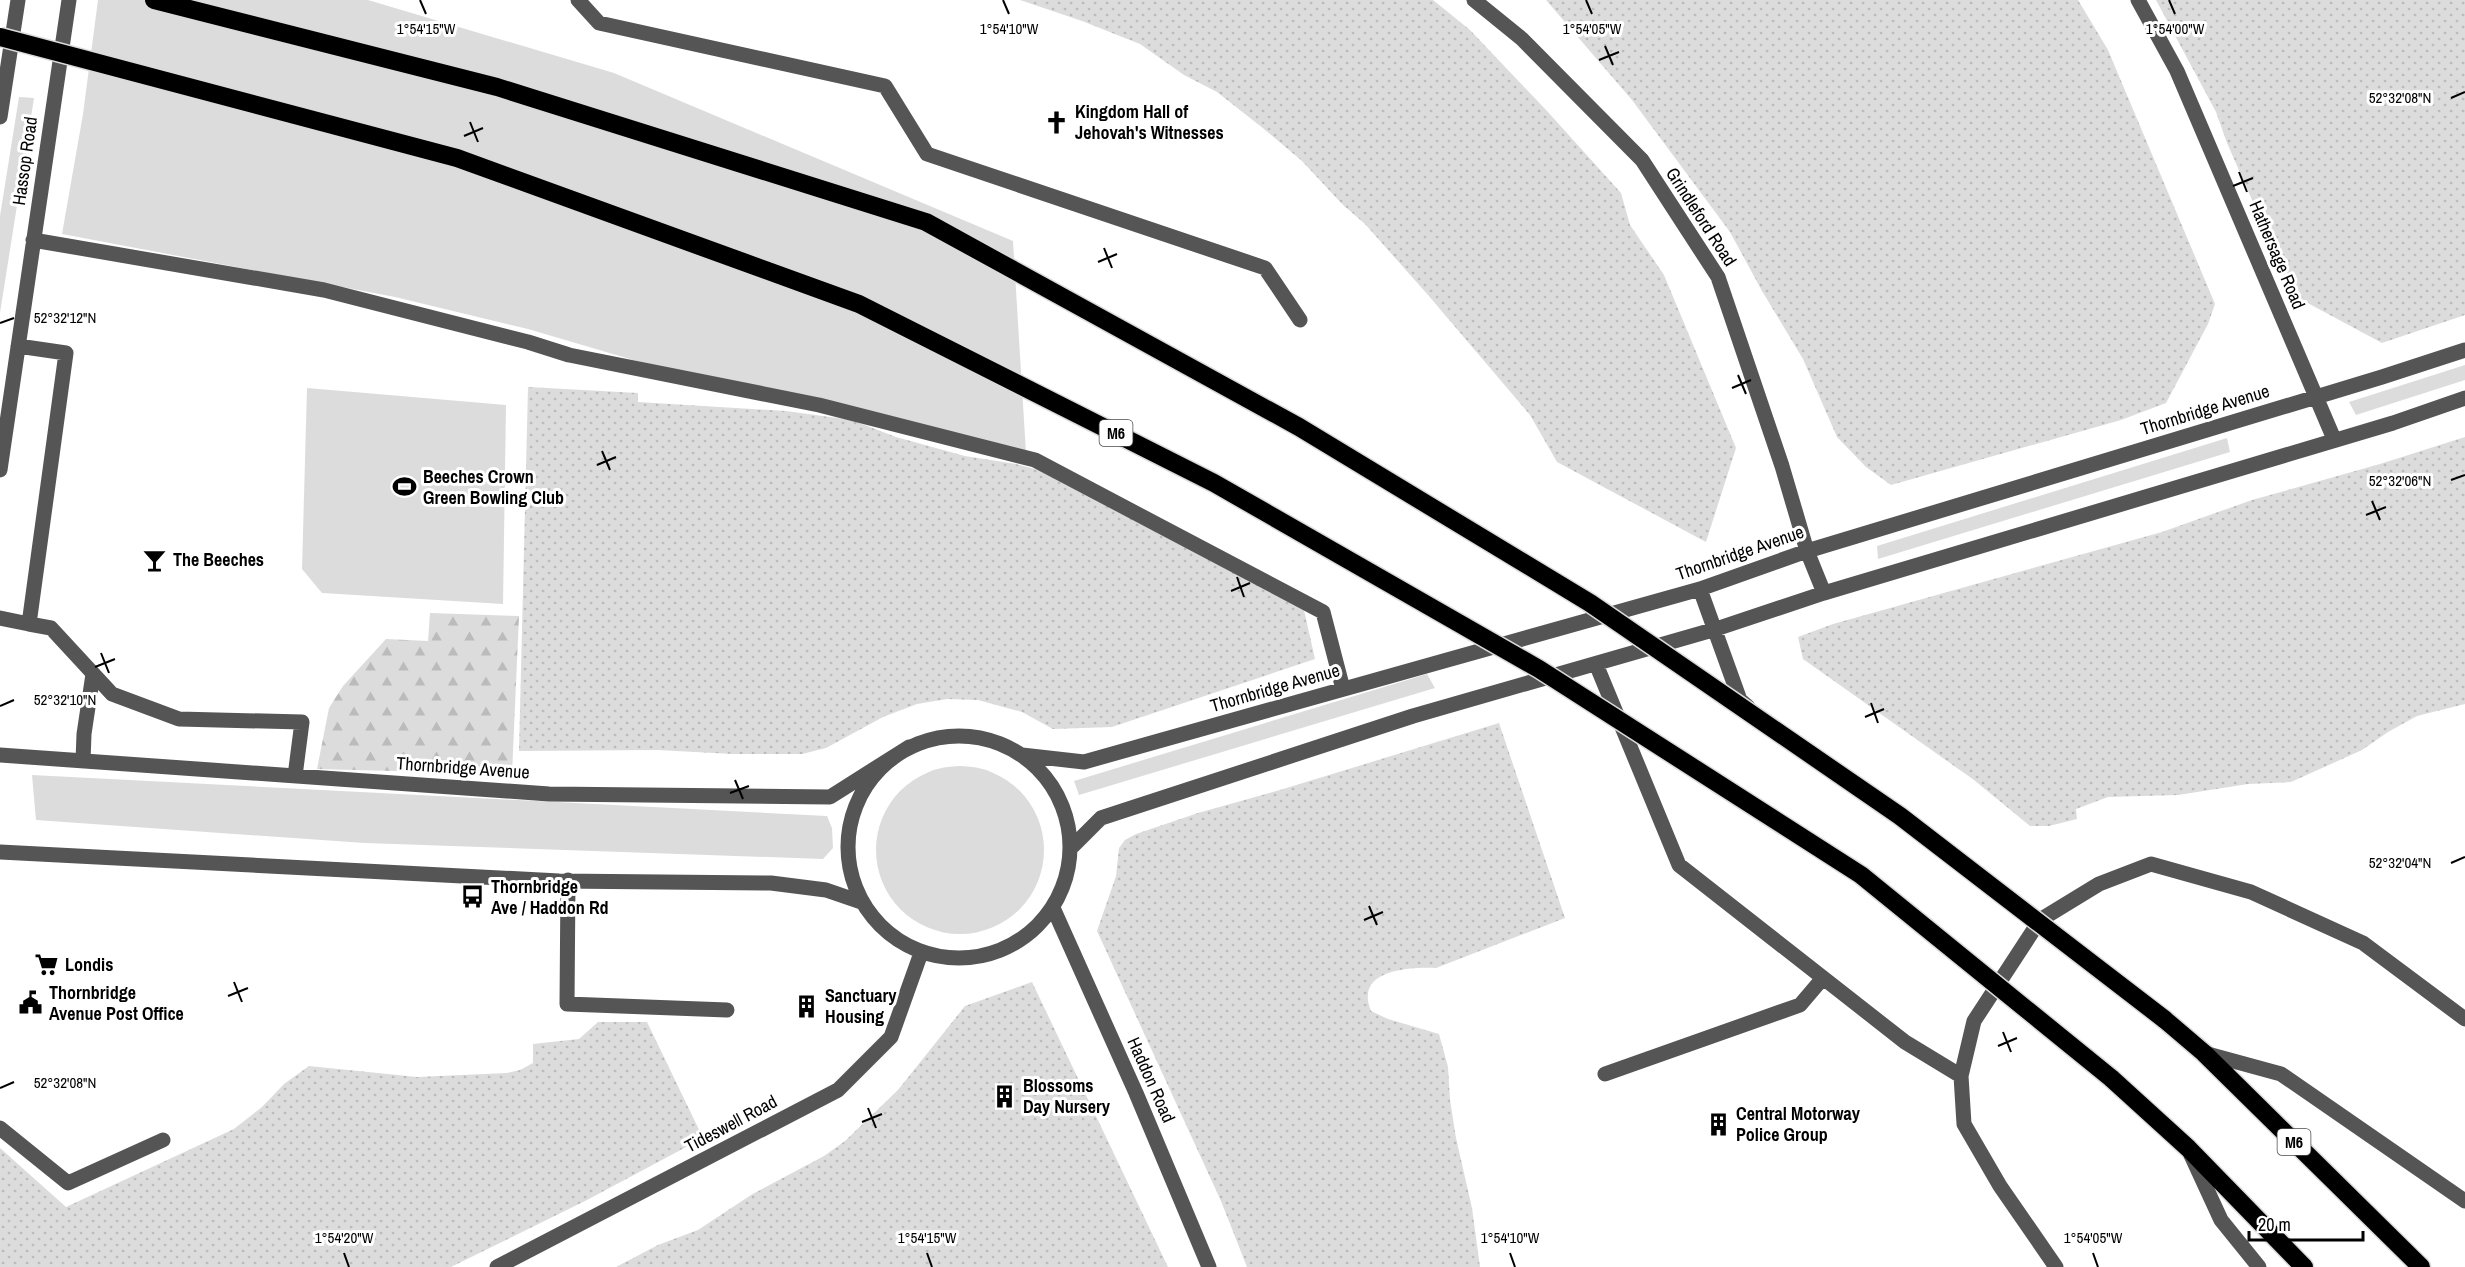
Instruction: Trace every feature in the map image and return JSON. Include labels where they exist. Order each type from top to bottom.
[{"type":"highway","name":"M6","points":[[154,0],[497,87],[926,222],[1299,427],[1590,603],[1900,816],[2164,1019],[2204,1053],[2421,1267]]},
{"type":"highway","name":"M6","points":[[0,37],[457,158],[859,304],[1214,483],[1539,669],[1861,875],[2111,1077],[2188,1148],[2304,1267]]},
{"type":"street","name":"Hassop Road","points":[[0,117],[18,0]]},
{"type":"street","name":"Hassop Road","points":[[0,470],[69,0]]},
{"type":"street","points":[[578,0],[599,22],[885,86],[927,154],[1265,268],[1300,320]]},
{"type":"street","name":"Grindleford Road","points":[[1474,0],[1522,39],[1642,160],[1718,277],[1782,466],[1807,551],[1824,593]]},
{"type":"street","name":"Hathersage Road","points":[[2138,0],[2177,71],[2334,440]]},
{"type":"street","points":[[33,240],[324,290],[517,339],[569,356],[819,405],[1035,460],[1323,612],[1343,689]]},
{"type":"street","points":[[18,346],[66,353],[29,624]]},
{"type":"street","name":"Thornbridge Avenue","points":[[1022,755],[1084,762],[1700,589],[1807,551],[2465,350]]},
{"type":"street","points":[[1072,846],[1101,818],[1413,716],[1716,629],[1824,593],[2393,423],[2465,398]]},
{"type":"street","points":[[1700,589],[1740,700]]},
{"type":"street","points":[[0,618],[51,628],[112,694],[179,720],[302,722],[295,776]]},
{"type":"street","points":[[1655,647],[1740,700],[2040,920]]},
{"type":"street","points":[[1596,664],[1679,865],[1905,1042],[1961,1076]]},
{"type":"street","points":[[83,761],[84,735],[93,674]]},
{"type":"street","points":[[964,734],[1022,755],[1042,771],[1065,808],[1072,846],[1054,910],[1002,952],[977,959],[921,953],[887,933],[861,902],[847,854],[851,817],[872,778],[909,747],[964,734]]},
{"type":"street","name":"Thornbridge Avenue","points":[[0,755],[549,794],[830,797],[909,747]]},
{"type":"street","points":[[0,852],[568,880],[771,883],[826,890],[861,902]]},
{"type":"street","points":[[2056,1267],[2000,1186],[1964,1124],[1961,1076],[1974,1021],[2040,920],[2098,884],[2151,864],[2251,892],[2363,942],[2465,1019]]},
{"type":"street","points":[[568,880],[567,1004],[728,1010]]},
{"type":"street","name":"Haddon Road","points":[[1054,910],[1136,1093],[1209,1267]]},
{"type":"street","name":"Tideswell Road","points":[[497,1267],[838,1090],[891,1037],[921,953]]},
{"type":"street","points":[[1605,1074],[1800,1005],[1823,978]]},
{"type":"street","points":[[2204,1053],[2281,1074],[2465,1201]]},
{"type":"street","points":[[0,1128],[68,1183],[163,1140]]},
{"type":"street","points":[[2188,1148],[2221,1220],[2259,1267]]},
{"type":"green space","points":[[98,0],[368,0],[614,73],[1013,241],[1026,453],[657,367],[528,329],[395,297],[62,234],[83,114]]},
{"type":"green space","points":[[1020,0],[1433,0],[1470,30],[1621,193],[1630,225],[1664,275],[1736,448],[1706,542],[1557,462],[1530,415],[1428,295],[1365,224],[1342,204],[1302,161],[1264,129],[1217,92],[1184,75],[1140,44]]},
{"type":"green space","points":[[1546,0],[2078,0],[2108,50],[2215,304],[2208,324],[2166,403],[2121,420],[1891,485],[1866,467],[1837,437],[1803,359],[1730,232],[1632,100]]},
{"type":"green space","points":[[2156,0],[2465,0],[2465,315],[2382,343],[2289,293],[2216,112]]},
{"type":"green space","points":[[19,97],[34,98],[0,313],[0,216]]},
{"type":"green space","points":[[2465,365],[2465,380],[2356,415],[2349,402]]},
{"type":"green space","points":[[528,387],[638,393],[638,402],[786,411],[852,420],[896,437],[965,456],[1016,464],[1042,471],[1302,601],[1315,659],[1112,727],[1053,729],[1022,712],[978,700],[947,699],[917,704],[883,717],[826,748],[802,754],[733,754],[657,750],[519,751]]},
{"type":"green space","name":"Beeches Crown Green Bowling Club","points":[[307,388],[506,405],[503,604],[322,593],[302,569]]},
{"type":"green space","points":[[2465,437],[2465,704],[2417,716],[2362,750],[2291,782],[2248,784],[2178,795],[2108,797],[2076,809],[2077,819],[2049,826],[2030,826],[1974,780],[1803,659],[1798,637],[1833,624],[2162,532],[2252,500]]},
{"type":"green space","points":[[2227,438],[2230,452],[1878,559],[1877,546]]},
{"type":"green space","points":[[430,613],[519,616],[512,774],[317,769],[329,708],[343,686],[386,639],[428,641]]},
{"type":"green space","points":[[1427,674],[1435,688],[1079,795],[1074,781]]},
{"type":"green space","points":[[1499,723],[1565,918],[1436,968],[1399,970],[1387,974],[1377,979],[1370,987],[1368,997],[1371,1011],[1388,1019],[1439,1034],[1448,1067],[1456,1138],[1472,1208],[1480,1267],[1247,1267],[1221,1201],[1097,931],[1116,876],[1119,848],[1125,840],[1136,834],[1198,813]]},
{"type":"green space","points":[[960,766],[992,772],[1007,780],[1019,791],[1030,803],[1038,818],[1044,850],[1038,882],[1030,897],[1019,909],[1007,920],[992,928],[960,934],[928,928],[913,920],[901,909],[890,897],[882,882],[876,850],[882,818],[890,803],[901,791],[913,780],[928,772]]},
{"type":"green space","points":[[32,775],[827,816],[832,828],[833,848],[823,859],[365,843],[36,820]]},
{"type":"green space","points":[[1032,982],[1168,1267],[616,1267],[658,1245],[698,1230],[751,1195],[824,1156],[845,1141],[898,1090],[965,1006]]},
{"type":"green space","points":[[598,1022],[647,1022],[703,1138],[587,1200],[451,1267],[0,1267],[0,1148],[66,1207],[234,1129],[262,1107],[284,1084],[309,1066],[417,1077],[507,1073],[520,1070],[533,1063],[533,1044],[579,1039]]},
{"type":"place","name":"Kingdom Hall of Jehovah's Witnesses","points":[[1057,122]]},
{"type":"place","name":"Beeches Crown Green Bowling Club","points":[[405,487]]},
{"type":"place","name":"The Beeches","points":[[155,560]]},
{"type":"place","name":"Thornbridge Ave / Haddon Rd","points":[[473,897]]},
{"type":"place","name":"Londis","points":[[47,965]]},
{"type":"place","name":"Thornbridge Avenue Post Office","points":[[31,1003]]},
{"type":"place","name":"Sanctuary Housing","points":[[807,1006]]},
{"type":"place","name":"Blossoms Day Nursery","points":[[1005,1096]]},
{"type":"place","name":"Central Motorway Police Group","points":[[1718,1124]]}]
